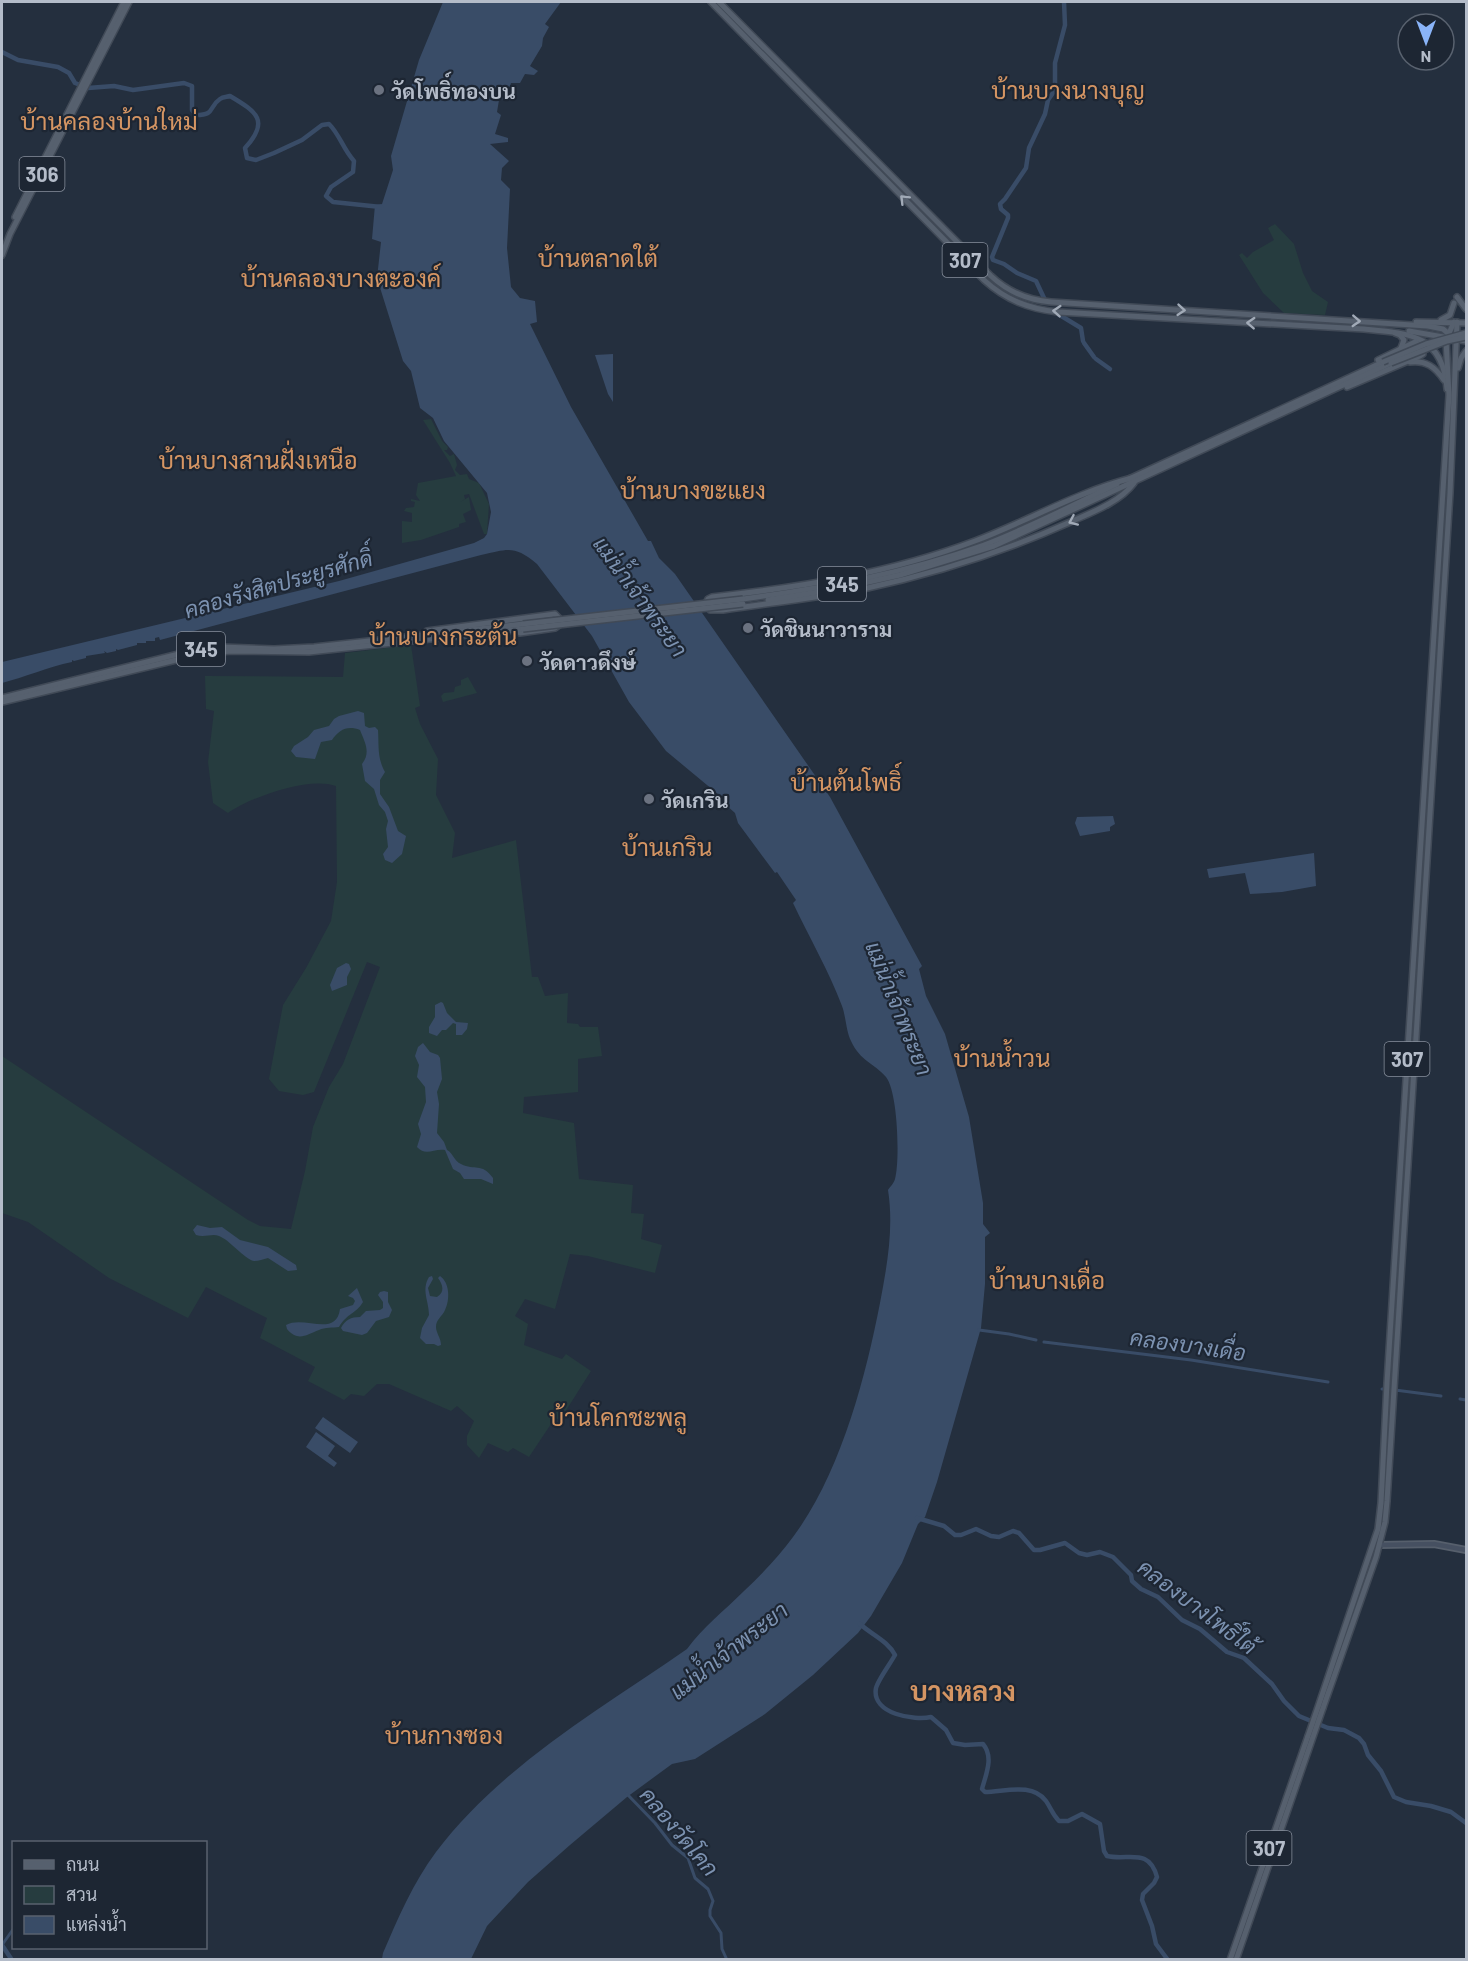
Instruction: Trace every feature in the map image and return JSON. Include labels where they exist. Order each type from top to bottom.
[{"type":"main road","name":"306","points":[[2,255],[10,234],[124,2]]},
{"type":"main road","name":"306","points":[[87,79],[129,2]]},
{"type":"main road","name":"307","points":[[711,2],[869,152],[990,276],[1010,290],[1028,298],[1042,301],[1163,309],[1403,324],[1434,322],[1456,325]]},
{"type":"main road","name":"307","points":[[719,2],[852,147],[990,286],[1010,300],[1049,311],[1409,331],[1451,338]]},
{"type":"main road","name":"306","points":[[2,245],[81,92]]},
{"type":"main road","points":[[852,147],[858,146],[858,142]]},
{"type":"main road","points":[[863,158],[863,152],[869,152]]},
{"type":"main road","points":[[1434,322],[1449,316],[1456,300],[1467,309]]},
{"type":"main road","points":[[1149,308],[1152,312],[1150,317]]},
{"type":"main road","points":[[1163,309],[1159,313],[1163,317]]},
{"type":"main road","points":[[1403,324],[1411,328],[1409,331]]},
{"type":"main road","points":[[1403,324],[1441,328],[1451,338],[1453,352],[1449,365]]},
{"type":"main road","points":[[1456,325],[1467,324]]},
{"type":"main road","name":"307","points":[[1344,1639],[1379,1522],[1436,662],[1449,365],[1451,338],[1456,325]]},
{"type":"main road","name":"307","points":[[1436,662],[1450,493],[1455,373],[1451,338],[1456,325]]},
{"type":"main road","points":[[1456,325],[1467,339]]},
{"type":"main road","points":[[1386,331],[1403,338],[1404,343],[1397,351]]},
{"type":"main road","points":[[1386,331],[1405,333],[1424,341],[1438,359],[1446,384],[1448,402]]},
{"type":"main road","name":"345","points":[[1212,444],[1326,387],[1383,362],[1426,344],[1467,333]]},
{"type":"main road","points":[[1451,338],[1467,339]]},
{"type":"main road","name":"345","points":[[4,700],[199,649],[314,647],[523,627],[743,602],[900,575],[952,560],[982,548],[1429,347],[1467,339]]},
{"type":"main road","points":[[1320,396],[1404,363],[1423,354],[1423,348],[1415,342],[1340,377],[1326,387]]},
{"type":"main road","points":[[1455,373],[1461,358],[1467,351]]},
{"type":"main road","points":[[1404,363],[1427,364],[1439,373],[1446,384]]},
{"type":"main road","points":[[982,548],[947,567],[874,586],[828,595],[713,610],[708,608],[706,603],[712,597],[825,582],[926,558],[1031,539],[1092,512],[1121,487],[1133,480]]},
{"type":"main road","name":"345","points":[[800,593],[866,579],[982,548]]},
{"type":"main road","points":[[926,558],[939,559]]},
{"type":"main road","points":[[947,567],[952,560]]},
{"type":"main road","points":[[800,593],[825,582]]},
{"type":"main road","points":[[800,593],[828,595]]},
{"type":"main road","points":[[555,614],[560,621],[558,627],[547,629],[441,641],[399,639],[444,627],[555,614]]},
{"type":"main road","name":"307","points":[[1236,1959],[1319,1710],[1380,1545],[1385,1522],[1389,1487],[1404,1167]]},
{"type":"main road","name":"307","points":[[1230,1959],[1262,1876]]},
{"type":"street","points":[[1380,1545],[1434,1544],[1467,1550]]},
{"type":"green space","points":[[1275,224],[1294,244],[1303,273],[1312,291],[1328,302],[1325,315],[1284,313],[1263,293],[1239,255],[1242,253],[1247,258],[1274,240],[1268,228]]},
{"type":"green space","points":[[431,419],[442,441],[448,447],[444,450],[450,456],[454,454],[457,465],[455,470],[460,475],[467,474],[469,479],[479,483],[489,504],[487,534],[484,534],[469,494],[464,495],[465,499],[460,502],[469,497],[471,510],[463,514],[466,522],[459,524],[459,527],[421,540],[402,543],[402,521],[412,522],[412,513],[404,511],[406,508],[414,507],[415,502],[411,499],[420,501],[416,495],[418,483],[456,476],[423,420]]},
{"type":"green space","points":[[411,645],[420,706],[415,708],[420,724],[438,759],[436,795],[455,833],[452,858],[516,840],[532,977],[538,977],[545,996],[568,993],[567,1023],[578,1024],[580,1027],[598,1027],[602,1056],[578,1059],[578,1092],[524,1097],[523,1113],[574,1123],[579,1179],[633,1185],[631,1213],[644,1214],[641,1239],[662,1245],[655,1273],[588,1256],[570,1254],[555,1309],[525,1299],[515,1316],[528,1324],[524,1345],[562,1359],[566,1354],[591,1371],[560,1420],[555,1418],[529,1457],[513,1448],[508,1452],[488,1443],[479,1458],[467,1445],[467,1436],[474,1421],[457,1406],[451,1411],[389,1384],[377,1384],[364,1396],[351,1394],[344,1400],[308,1381],[315,1367],[260,1338],[267,1318],[206,1287],[188,1318],[109,1278],[28,1222],[2,1213],[2,1056],[248,1220],[260,1226],[291,1229],[313,1127],[329,1087],[343,1064],[380,967],[367,962],[314,1092],[303,1095],[279,1091],[269,1079],[283,1005],[331,921],[337,882],[336,786],[311,784],[280,790],[228,813],[213,803],[208,762],[214,711],[206,709],[205,676],[343,677],[345,653]]},
{"type":"green space","points":[[468,677],[477,693],[443,702],[441,696],[444,693],[454,692],[455,687],[461,685],[461,680]]},
{"type":"water","name":"แม่น้ำเจ้าพระยา","points":[[443,2],[561,2],[545,24],[549,27],[543,38],[542,46],[530,66],[538,71],[534,75],[525,74],[520,83],[511,83],[506,99],[499,100],[497,112],[501,115],[495,134],[508,138],[508,142],[490,144],[509,161],[502,168],[501,180],[510,189],[507,248],[511,287],[520,298],[535,301],[537,322],[530,324],[571,407],[648,541],[651,541],[659,558],[675,574],[830,797],[922,966],[919,969],[926,996],[945,1034],[969,1117],[983,1203],[983,1224],[990,1233],[985,1237],[985,1284],[981,1328],[937,1482],[925,1517],[918,1524],[902,1563],[871,1616],[858,1633],[813,1675],[765,1714],[695,1759],[672,1764],[627,1797],[570,1845],[528,1882],[487,1926],[471,1959],[382,1959],[413,1888],[436,1852],[462,1821],[490,1793],[553,1741],[687,1649],[776,1558],[810,1512],[837,1456],[867,1363],[887,1261],[890,1233],[888,1190],[895,1179],[897,1170],[897,1127],[890,1085],[886,1077],[859,1053],[851,1041],[837,993],[793,903],[796,900],[738,823],[735,813],[717,797],[719,795],[666,751],[629,702],[592,636],[537,564],[517,551],[505,550],[481,555],[160,640],[159,637],[155,638],[155,641],[137,643],[137,645],[116,649],[116,651],[107,653],[104,651],[105,653],[72,660],[72,662],[2,683],[2,662],[339,581],[474,543],[487,534],[491,512],[487,493],[444,441],[433,418],[420,408],[411,371],[403,361],[377,278],[381,242],[372,239],[375,205],[382,204],[393,170],[391,156],[419,60]]},
{"type":"water","points":[[613,354],[613,402],[608,394],[595,355]]},
{"type":"water","points":[[358,711],[364,713],[365,726],[375,727],[378,730],[380,757],[385,772],[380,780],[380,794],[389,807],[398,831],[406,836],[402,854],[392,863],[385,860],[383,854],[388,847],[386,829],[388,821],[379,805],[374,789],[365,781],[362,764],[365,760],[366,747],[360,730],[344,729],[332,740],[321,742],[315,759],[296,757],[291,751],[314,730],[329,726],[339,716]]},
{"type":"water","points":[[1113,816],[1115,824],[1110,827],[1110,831],[1080,836],[1075,823],[1077,817]]},
{"type":"water","points":[[1314,853],[1316,886],[1282,892],[1250,894],[1245,873],[1209,878],[1207,869]]},
{"type":"water","points":[[346,963],[351,969],[347,977],[347,985],[332,991],[330,985],[337,968]]},
{"type":"water","points":[[441,1002],[456,1022],[468,1023],[462,1035],[456,1035],[456,1024],[453,1023],[437,1036],[429,1033],[429,1027],[435,1017],[435,1005]]},
{"type":"water","points":[[423,1043],[430,1052],[440,1058],[442,1079],[437,1092],[439,1104],[437,1133],[457,1161],[466,1166],[485,1170],[493,1178],[493,1184],[481,1179],[464,1179],[453,1169],[445,1150],[427,1152],[417,1147],[421,1134],[418,1124],[426,1102],[425,1087],[417,1077],[419,1065],[415,1056],[418,1047]]},
{"type":"water","points":[[197,1225],[210,1228],[222,1227],[240,1240],[268,1247],[296,1265],[297,1270],[288,1271],[268,1258],[250,1260],[219,1236],[196,1235],[193,1230]]},
{"type":"water","points":[[432,1276],[433,1279],[428,1288],[430,1296],[437,1297],[442,1291],[438,1278],[440,1276],[446,1283],[448,1292],[447,1306],[436,1324],[441,1345],[438,1346],[426,1344],[420,1338],[429,1315],[426,1286],[429,1277]]},
{"type":"water","points":[[357,1288],[363,1302],[339,1327],[324,1328],[302,1336],[295,1335],[287,1329],[286,1325],[293,1323],[326,1324],[332,1322],[337,1318],[340,1309],[353,1305],[355,1301],[348,1296]]},
{"type":"water","points":[[384,1291],[388,1292],[388,1302],[392,1310],[389,1317],[376,1321],[367,1333],[362,1335],[343,1331],[341,1328],[349,1320],[360,1317],[366,1311],[383,1308],[383,1302],[378,1295]]},
{"type":"water","points":[[323,1417],[358,1442],[350,1453],[315,1428]]},
{"type":"water","points":[[316,1432],[335,1446],[328,1456],[337,1463],[334,1467],[306,1447]]},
{"type":"waterway","points":[[1044,298],[1036,281],[993,260],[992,257],[1008,218],[1000,204],[1026,168],[1029,148],[1045,114],[1048,100],[1055,90],[1055,63],[1065,25],[1064,2]]},
{"type":"waterway","points":[[2,52],[18,60],[58,67],[69,73],[75,83],[88,88],[114,86],[133,90],[184,83],[192,86],[192,110],[196,115],[206,114],[216,102],[230,96],[247,107],[257,118],[257,131],[245,148],[247,158],[256,160],[302,140],[322,125],[329,124],[354,161],[353,172],[331,187],[326,196],[333,202],[381,207]]},
{"type":"waterway","points":[[1058,314],[1081,328],[1083,341]]},
{"type":"waterway","points":[[1084,343],[1094,357]]},
{"type":"waterway","points":[[1096,359],[1110,369]]},
{"type":"waterway","name":"คลองบางเดื่อ","points":[[979,1330],[1036,1340]]},
{"type":"waterway","name":"คลองบางเดื่อ","points":[[1044,1342],[1191,1360],[1328,1382]]},
{"type":"waterway","name":"คลองบางเดื่อ","points":[[1395,1390],[1441,1396]]},
{"type":"waterway","name":"คลองบางเดื่อ","points":[[1460,1399],[1466,1400]]},
{"type":"waterway","name":"คลองบางโพธิ์ใต้","points":[[917,1518],[944,1526],[955,1535],[976,1529],[999,1537],[1013,1531],[1019,1533],[1034,1550],[1065,1543],[1079,1553],[1087,1555],[1100,1552],[1113,1557],[1141,1589],[1158,1597],[1182,1620],[1200,1629],[1227,1652],[1244,1658],[1272,1684],[1299,1716],[1328,1728],[1344,1730],[1359,1738],[1368,1755],[1381,1771],[1394,1797],[1451,1812],[1466,1823]]},
{"type":"waterway","points":[[860,1624],[884,1642],[895,1655],[876,1688],[876,1697],[880,1704],[896,1714],[915,1718],[931,1717],[946,1730],[953,1743],[983,1744],[989,1760],[982,1789],[985,1792],[1017,1789],[1033,1792],[1046,1801],[1059,1821],[1068,1821],[1082,1814],[1100,1824],[1104,1851],[1107,1856],[1137,1857],[1149,1862],[1157,1877],[1143,1894],[1142,1900],[1156,1944],[1168,1960]]},
{"type":"waterway","name":"คลองวัดโคก","points":[[627,1794],[655,1823],[672,1845],[688,1858],[695,1878],[708,1889],[713,1901],[710,1916],[721,1933],[722,1949],[727,1960]]},
{"type":"waterway","points":[[2,1945],[12,1931]]},
{"type":"waterway","points":[[2,1945],[12,1960]]},
{"type":"place","name":"วัดโพธิ์ทองบน","points":[[379,90]]},
{"type":"place","name":"วัดชินนาวาราม","points":[[748,628]]},
{"type":"place","name":"วัดดาวดึงษ์","points":[[527,661]]},
{"type":"place","name":"วัดเกริน","points":[[649,799]]},
{"type":"district","name":"บ้านบางนางบุญ","points":[[1068,89]]},
{"type":"district","name":"บ้านคลองบ้านใหม่","points":[[109,120]]},
{"type":"district","name":"บ้านตลาดใต้","points":[[598,257]]},
{"type":"district","name":"บ้านคลองบางตะองค์","points":[[341,277]]},
{"type":"district","name":"บ้านบางสานฝั่งเหนือ","points":[[258,459]]},
{"type":"district","name":"บ้านบางขะแยง","points":[[693,489]]},
{"type":"district","name":"บ้านบางกระต้น","points":[[443,635]]},
{"type":"district","name":"บ้านต้นโพธิ์","points":[[846,781]]},
{"type":"district","name":"บ้านเกริน","points":[[667,846]]},
{"type":"district","name":"บ้านน้ำวน","points":[[1002,1057]]},
{"type":"district","name":"บ้านบางเดื่อ","points":[[1047,1279]]},
{"type":"district","name":"บ้านโคกชะพลู","points":[[618,1416]]},
{"type":"district","name":"บางหลวง","points":[[963,1690]]},
{"type":"district","name":"บ้านกางซอง","points":[[444,1734]]},
{"type":"water label","name":"คลองรังสิตประยูรศักดิ์","points":[[278,583]]}]
